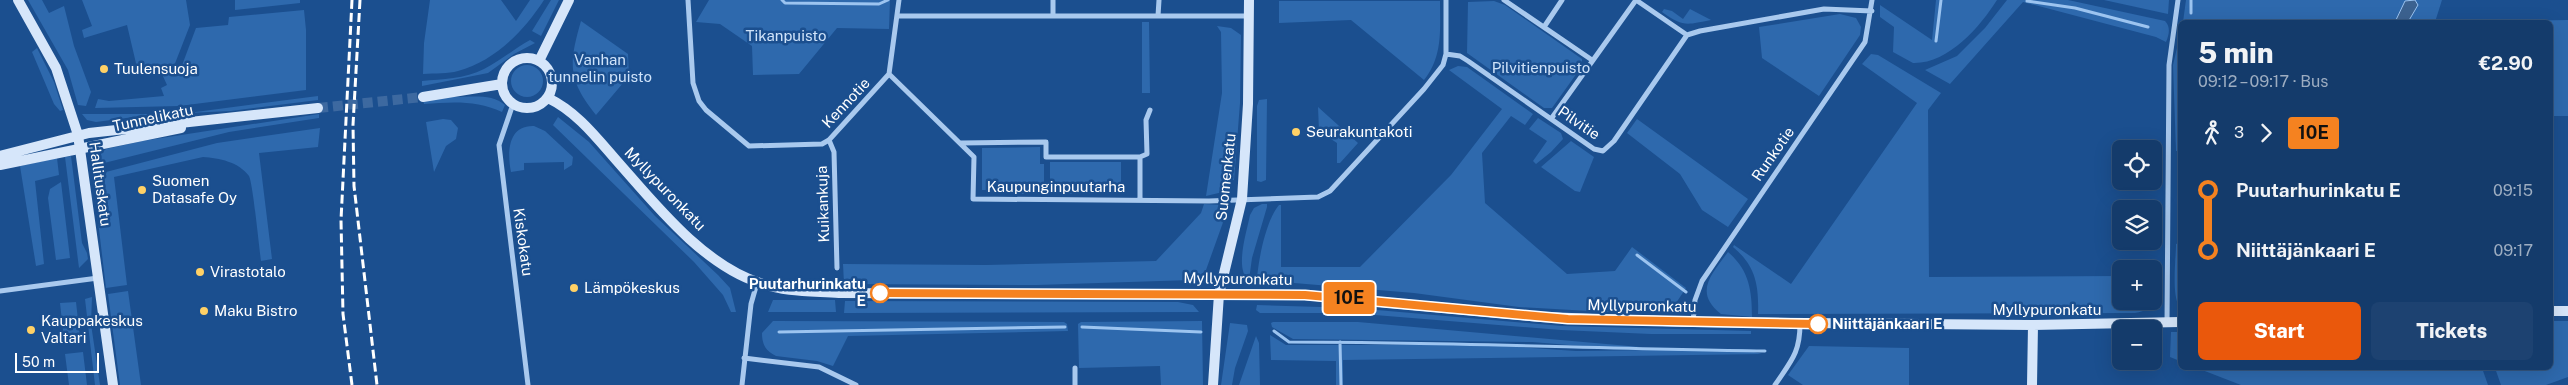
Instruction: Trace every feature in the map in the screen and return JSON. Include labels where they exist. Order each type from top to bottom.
[{"type":"street","name":"Hallituskatu","points":[[18,0],[50,54],[60,78],[78,135],[113,385]]},
{"type":"street","points":[[540,61],[569,0]]},
{"type":"street","name":"Kennotie","points":[[688,0],[692,83],[699,101],[706,110],[749,146],[816,145],[828,140],[889,74],[899,0]]},
{"type":"street","points":[[1053,0],[1053,16]]},
{"type":"street","points":[[1158,0],[1158,16]]},
{"type":"street","name":"Suomenkatu","points":[[1213,385],[1219,294],[1242,199],[1247,114],[1248,0]]},
{"type":"street","points":[[1446,0],[1446,54]]},
{"type":"street","points":[[1504,0],[1592,60]]},
{"type":"street","points":[[1544,27],[1562,0]]},
{"type":"street","points":[[1551,119],[1636,0],[1687,35],[1700,30],[1824,9],[1872,10]]},
{"type":"street","name":"Runkotie","points":[[1693,322],[1695,300],[1702,281],[1865,42],[1872,10],[1872,0]]},
{"type":"street","points":[[2166,323],[2169,65],[2178,0]]},
{"type":"street","points":[[898,16],[1248,16]]},
{"type":"street","name":"Pilvitie","points":[[1446,54],[1460,56],[1468,61],[1594,150],[1605,150],[1614,141],[1687,35]]},
{"type":"street","name":"Kaupunginpuutarha","points":[[889,74],[961,142],[974,157],[973,200],[1209,201],[1318,196],[1328,193],[1432,79],[1443,65],[1446,54]]},
{"type":"street","points":[[525,58],[540,61],[546,66],[553,82],[548,98],[535,107],[520,107],[514,104],[504,91],[502,84],[506,69],[518,60],[525,58]]},
{"type":"street","points":[[423,96],[502,84]]},
{"type":"street","name":"Myllypuronkatu","points":[[548,98],[561,104],[584,124],[677,227],[720,262],[757,283],[790,290],[839,293],[1219,294],[1333,297],[1541,317],[1693,322],[2033,325],[2178,322]]},
{"type":"street","name":"Kiskokatu","points":[[514,104],[499,145],[528,385]]},
{"type":"street","name":"Tunnelikatu","points":[[0,156],[78,135],[318,108]]},
{"type":"street","points":[[1140,157],[1146,154],[1146,120],[1150,110]]},
{"type":"street","name":"Tunnelikatu","points":[[0,165],[223,119]]},
{"type":"street","name":"Kuikankuja","points":[[828,140],[834,152],[837,268]]},
{"type":"street","name":"Kaupunginpuutarha","points":[[961,142],[1046,142],[1046,158],[1140,157],[1140,200]]},
{"type":"street","points":[[0,291],[98,278]]},
{"type":"street","points":[[742,385],[751,304],[757,283]]},
{"type":"street","points":[[2553,311],[2568,311]]},
{"type":"street","points":[[1775,385],[1797,352],[1800,324]]},
{"type":"street","points":[[2032,385],[2033,325]]},
{"type":"street","points":[[744,358],[819,368],[856,385]]},
{"type":"street","points":[[1075,368],[1075,385]]},
{"type":"green space","points":[[28,0],[42,0],[49,13],[64,6],[74,46],[91,92],[86,106],[78,105],[68,70]]},
{"type":"green space","points":[[82,0],[186,0],[190,25],[174,66],[168,67],[169,70],[181,68],[196,28],[228,25],[229,17],[304,10],[306,90],[179,106],[95,108],[98,99],[109,101],[164,96],[161,88],[167,85],[161,72],[139,76],[127,25],[84,38],[82,30],[92,26]]},
{"type":"green space","points":[[235,0],[300,0],[300,3],[235,10]]},
{"type":"green space","points":[[430,0],[501,0],[516,21],[530,0],[544,0],[518,33],[484,60],[454,72],[423,74],[424,43]]},
{"type":"green space","points":[[551,0],[559,0],[541,36],[532,31]]},
{"type":"green space","name":"Tikanpuisto","points":[[709,0],[890,0],[889,29],[837,28],[799,74],[753,75],[752,46],[720,24],[696,22]]},
{"type":"green space","points":[[1936,0],[1997,0],[1982,21],[1962,42],[1939,57],[1926,62],[1913,63],[1893,52],[1894,27],[1880,17],[1880,5],[1932,40]]},
{"type":"green space","points":[[2007,0],[2068,0],[2165,21],[2169,28],[2169,34],[2166,42],[2156,37],[2023,2],[1950,84],[1925,70],[1957,56],[1985,28]]},
{"type":"green space","points":[[2104,0],[2169,0],[2168,14]]},
{"type":"green space","points":[[2186,0],[2442,0],[2436,20],[2183,20]]},
{"type":"green space","points":[[1279,1],[1440,1],[1439,42],[1435,62],[1424,80],[1351,20],[1279,23]]},
{"type":"green space","name":"Pilvitienpuisto","points":[[1494,1],[1505,5],[1582,59],[1582,66],[1552,108],[1544,108],[1467,53],[1468,2]]},
{"type":"green space","points":[[1664,9],[1672,11],[1683,19],[1690,9],[1711,20],[1685,24],[1662,12]]},
{"type":"green space","points":[[1840,14],[1856,18],[1861,27],[1860,35],[1819,96],[1762,58],[1759,27]]},
{"type":"green space","points":[[2553,20],[2568,20],[2568,116],[2553,116]]},
{"type":"green space","name":"Vanhan tunnelin puisto","points":[[581,21],[628,54],[629,76],[596,115],[580,91],[575,81],[573,70],[574,48]]},
{"type":"green space","points":[[1142,22],[1149,22],[1150,93],[1142,93]]},
{"type":"green space","points":[[1217,26],[1231,28],[1241,35],[1240,103],[1234,180],[1230,180],[1227,191],[1206,196],[1222,93],[1221,32]]},
{"type":"green space","points":[[530,40],[535,43],[514,54],[488,73],[422,86],[422,81],[453,78],[477,72]]},
{"type":"green space","points":[[2178,44],[2178,151],[2176,151],[2173,65]]},
{"type":"green space","points":[[37,48],[54,82],[63,110],[60,111],[54,104],[32,52]]},
{"type":"green space","points":[[1871,54],[1878,55],[1941,93],[1928,110],[1929,277],[2112,276],[2112,310],[2145,310],[2135,313],[1758,314],[1758,294],[1754,277],[1747,262],[1733,247],[1734,245],[1791,284],[1917,103],[1862,64]]},
{"type":"green space","points":[[527,65],[539,69],[543,81],[539,93],[527,97],[515,93],[511,81],[515,69]]},
{"type":"green space","points":[[1458,66],[1467,67],[1533,114],[1525,125],[1511,116],[1482,153],[1485,203],[1567,274],[1615,271],[1632,247],[1686,288],[1674,306],[1664,310],[1634,309],[1607,312],[1519,307],[1414,293],[1257,280],[1261,252],[1267,230],[1270,220],[1279,205],[1281,205],[1281,267],[1360,267],[1451,175],[1502,109],[1449,70]]},
{"type":"green space","points":[[318,96],[318,100],[231,111],[188,113]]},
{"type":"green space","points":[[477,96],[493,98],[505,105],[502,112],[483,105],[454,102],[424,104],[423,100]]},
{"type":"green space","points":[[1267,99],[1266,180],[1261,182],[1257,181],[1257,106],[1259,100]]},
{"type":"green space","points":[[1318,107],[1358,143],[1340,163],[1337,163],[1337,143],[1319,131]]},
{"type":"green space","points":[[82,114],[149,115],[96,122],[87,120]]},
{"type":"green space","points":[[319,114],[319,118],[229,132],[104,163],[106,172],[217,143],[320,128],[318,147],[259,153],[272,259],[261,261],[251,181],[249,176],[240,167],[216,158],[203,157],[114,177],[127,285],[106,288],[93,179],[94,166],[99,155],[106,149],[142,141]]},
{"type":"green space","points":[[558,117],[589,142],[655,216],[730,288],[736,312],[731,312],[723,295],[694,262],[553,125]]},
{"type":"green space","points":[[1538,118],[1561,133],[1563,139],[1536,164],[1533,161],[1547,141],[1529,129]]},
{"type":"green space","points":[[443,119],[451,120],[458,128],[456,139],[446,146],[434,172],[426,122]]},
{"type":"green space","points":[[1637,119],[1748,199],[1728,227],[1702,210],[1680,174],[1627,133]]},
{"type":"green space","points":[[534,126],[545,131],[573,157],[572,165],[564,170],[564,162],[524,163],[524,170],[511,172],[509,156],[511,141],[514,135],[525,127]]},
{"type":"green space","points":[[1571,141],[1594,157],[1580,192],[1575,191],[1541,167]]},
{"type":"green space","points":[[1040,147],[1040,164],[1044,164],[1044,194],[1004,194],[1004,190],[982,190],[982,148]]},
{"type":"green space","points":[[71,156],[82,243],[88,259],[79,268],[65,157]]},
{"type":"green space","points":[[57,158],[59,175],[35,181],[44,264],[36,266],[20,166]]},
{"type":"green space","points":[[1050,162],[1121,162],[1121,193],[1050,194]]},
{"type":"green space","points":[[61,182],[70,258],[56,260],[48,198],[50,189]]},
{"type":"green space","points":[[1204,204],[1222,205],[1226,210],[1226,214],[1206,270],[1200,276],[1191,280],[1037,285],[844,284],[843,264],[986,265],[1156,261],[1201,213]]},
{"type":"green space","points":[[1267,204],[1267,207],[1252,258],[1249,280],[1242,268],[1244,240],[1250,215],[1254,208]]},
{"type":"green space","points":[[2176,244],[2178,244],[2178,304],[2175,277]]},
{"type":"green space","points":[[1728,252],[1741,266],[1748,281],[1752,317],[1721,314],[1708,298],[1708,283],[1711,275]]},
{"type":"green space","points":[[128,291],[141,385],[120,385],[108,294]]},
{"type":"green space","points":[[92,297],[91,324],[100,385],[95,385],[85,299]]},
{"type":"green space","points":[[773,300],[835,300],[836,312],[768,312]]},
{"type":"green space","points":[[845,301],[1178,302],[1193,305],[1199,312],[844,313]]},
{"type":"green space","points":[[76,302],[80,338],[64,340],[60,303]]},
{"type":"green space","points":[[1257,305],[1354,308],[1562,326],[1751,331],[1751,334],[1651,334],[1561,330],[1350,313],[1260,313],[1256,310]]},
{"type":"green space","points":[[773,321],[1064,322],[1067,324],[1068,331],[848,336],[833,366],[817,361],[776,356],[770,352],[765,347],[762,333]]},
{"type":"green space","points":[[1202,321],[1203,385],[1161,385],[1160,366],[1079,368],[1078,324],[1081,322]]},
{"type":"green space","points":[[2553,321],[2568,321],[2568,377],[2546,385],[2501,385],[2496,370],[2553,370]]},
{"type":"green space","points":[[1358,322],[1640,347],[1606,348],[1532,342],[1293,339],[1272,327],[1271,323]]},
{"type":"green space","points":[[1230,323],[1247,325],[1248,331],[1235,368],[1232,385],[1221,385]]},
{"type":"green space","points":[[2171,332],[2178,332],[2178,360],[2170,357]]},
{"type":"green space","points":[[1270,335],[1286,345],[1488,345],[1576,351],[1742,349],[1762,354],[1343,360],[1343,385],[1336,385],[1336,361],[1271,360]]},
{"type":"green space","points":[[1256,336],[1259,343],[1260,385],[1239,385]]},
{"type":"green space","points":[[1809,346],[1909,348],[1909,385],[1803,385],[1788,375]]},
{"type":"green space","points":[[83,352],[87,385],[69,385],[65,354]]},
{"type":"green space","points":[[2202,370],[2483,370],[2488,385],[2241,385]]},
{"type":"shaded area","points":[[2415,0],[2418,5],[2409,20],[2396,20],[2405,1]]},
{"type":"waterway","points":[[782,0],[785,3],[879,4],[888,0]]},
{"type":"waterway","points":[[1936,41],[1941,0]]},
{"type":"waterway","points":[[2191,0],[2191,13]]},
{"type":"waterway","points":[[2027,1],[2075,8],[2148,27]]},
{"type":"waterway","points":[[1637,255],[1686,292]]},
{"type":"waterway","points":[[779,332],[1065,327]]},
{"type":"waterway","points":[[1082,327],[1201,332]]},
{"type":"waterway","points":[[1274,331],[1289,342],[1765,351]]},
{"type":"waterway","points":[[1340,342],[1341,385]]},
{"type":"tunnel","points":[[318,108],[423,97]]},
{"type":"railway","points":[[352,0],[341,220],[343,314],[352,385]]},
{"type":"railway","points":[[360,0],[353,125],[354,186],[377,385]]},
{"type":"bus line","name":"10E","points":[[880,293],[1280,294],[1351,298],[1517,316],[1568,319],[1818,324]]},
{"type":"place","name":"Tuulensuoja","points":[[104,69]]},
{"type":"place","name":"Seurakuntakoti","points":[[1296,132]]},
{"type":"place","name":"Suomen Datasafe Oy","points":[[142,190]]},
{"type":"place","name":"Virastotalo","points":[[200,272]]},
{"type":"place","name":"Lämpökeskus","points":[[574,288]]},
{"type":"place","name":"Puutarhurinkatu E","points":[[880,293]]},
{"type":"place","name":"Maku Bistro","points":[[204,311]]},
{"type":"place","name":"Niittäjänkaari E","points":[[1818,324]]},
{"type":"place","name":"Kauppakeskus Valtari","points":[[31,330]]}]
